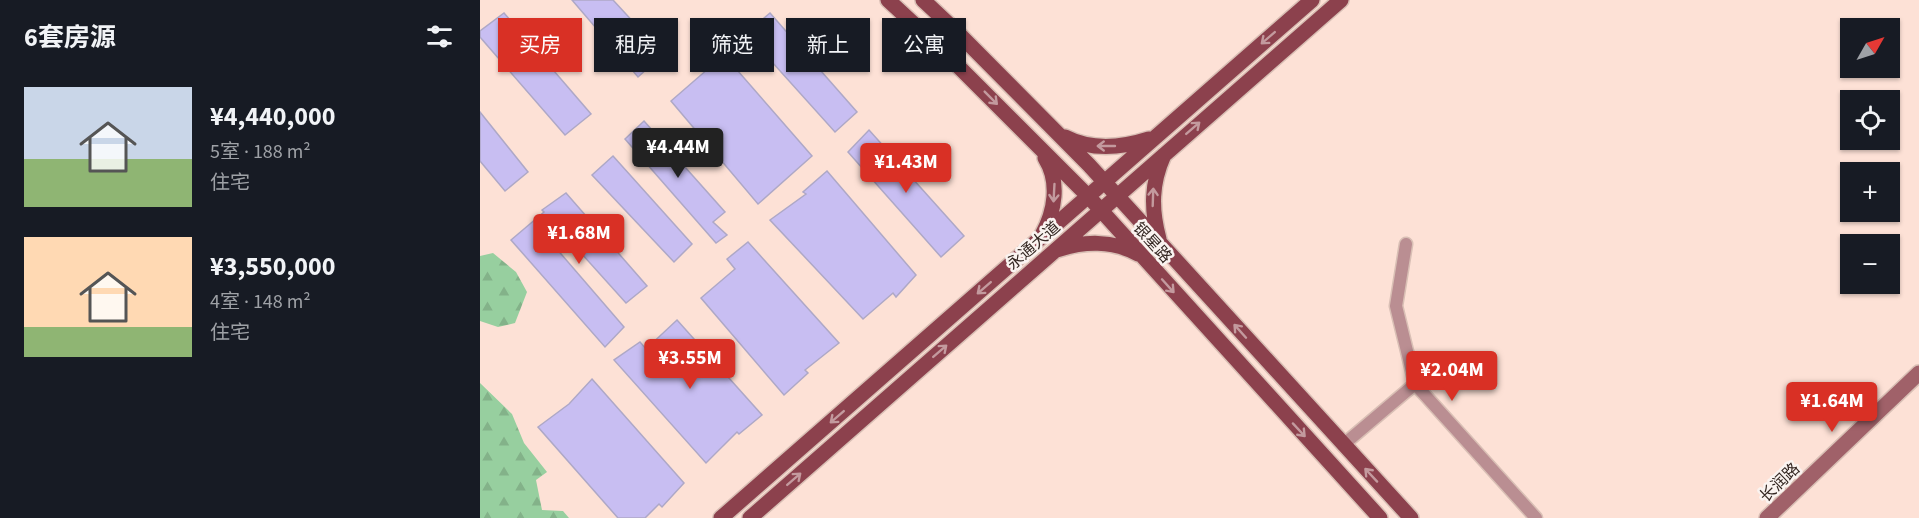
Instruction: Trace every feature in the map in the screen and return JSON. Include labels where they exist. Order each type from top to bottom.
[{"type":"main road","name":"银星路","points":[[888,0],[942,50],[1088,196],[1380,518]]},
{"type":"main road","name":"银星路","points":[[923,0],[1105,182],[1411,518]]},
{"type":"main road","name":"永通大道","points":[[721,518],[1312,0]]},
{"type":"main road","name":"永通大道","points":[[750,518],[1341,0]]},
{"type":"main road","points":[[1059,134],[1081,144],[1107,147],[1132,144],[1155,137]]},
{"type":"main road","points":[[1039,147],[1052,174],[1054,195],[1049,220],[1039,239]]},
{"type":"main road","points":[[1160,242],[1152,196],[1154,182],[1165,153]]},
{"type":"main road","points":[[1051,253],[1074,245],[1094,243],[1119,246],[1143,257]]},
{"type":"main road","name":"长润路","points":[[1767,518],[1919,373]]},
{"type":"main road","name":"长润路","points":[[1781,518],[1919,387]]},
{"type":"street","points":[[1406,244],[1396,306],[1415,384],[1536,518]]},
{"type":"street","points":[[1343,445],[1415,384]]},
{"type":"green space","points":[[493,253],[516,272],[527,292],[515,323],[498,327],[480,321],[480,256]]},
{"type":"green space","points":[[480,383],[512,414],[524,443],[547,472],[536,480],[542,510],[563,511],[569,518],[480,518]]},
{"type":"building","points":[[572,0],[613,0],[630,18],[594,18],[594,26]]},
{"type":"building","points":[[504,13],[508,18],[498,18],[498,58],[480,37],[480,31]]},
{"type":"building","points":[[770,13],[786,31],[786,72],[822,72],[857,112],[835,132],[774,64],[774,18],[764,18]]},
{"type":"building","points":[[510,72],[555,72],[591,114],[565,135]]},
{"type":"building","points":[[634,72],[644,72],[638,77]]},
{"type":"building","points":[[704,72],[739,72],[812,156],[758,204],[671,101]]},
{"type":"building","points":[[480,112],[528,172],[505,191],[480,161]]},
{"type":"building","points":[[644,121],[725,212],[713,222],[727,235],[716,243],[625,139]]},
{"type":"building","points":[[869,130],[964,236],[941,257],[848,152]]},
{"type":"building","points":[[613,156],[692,244],[674,262],[592,175]]},
{"type":"building","points":[[827,171],[916,275],[896,297],[893,293],[863,319],[770,220],[806,194],[803,192]]},
{"type":"building","points":[[566,193],[647,286],[626,303],[554,223],[543,233],[624,327],[605,347],[511,240],[544,212],[542,210]]},
{"type":"building","points":[[748,242],[839,343],[805,370],[808,373],[784,395],[701,298],[735,269],[727,259]]},
{"type":"building","points":[[677,320],[762,415],[739,434],[737,432],[706,463],[614,360],[640,342],[646,349]]},
{"type":"building","points":[[592,379],[684,483],[662,507],[659,504],[645,518],[618,518],[538,427],[569,404]]}]
